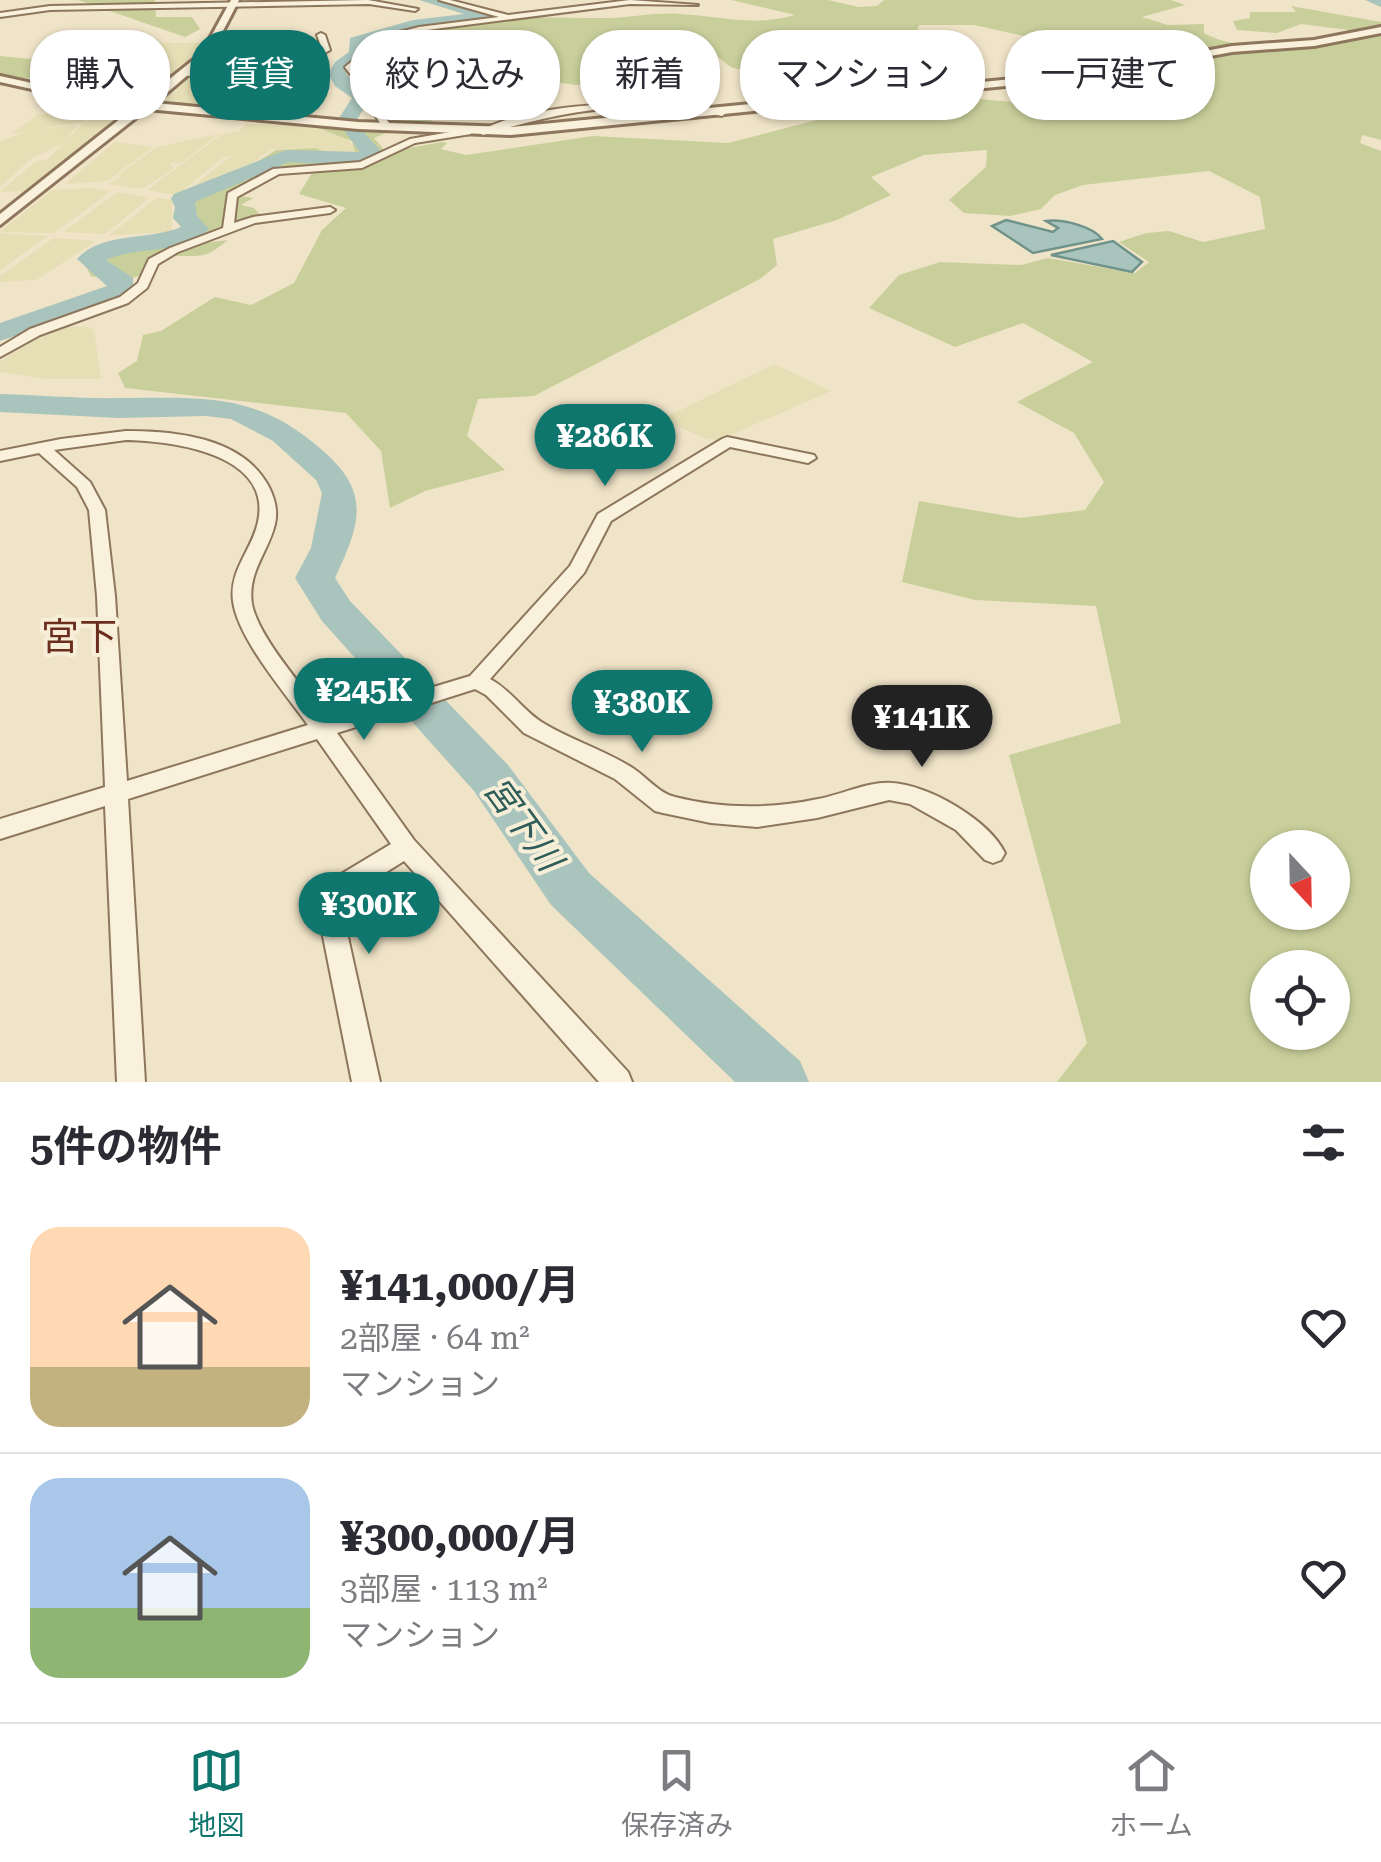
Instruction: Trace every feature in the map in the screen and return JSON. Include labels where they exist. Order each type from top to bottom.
[{"type":"street","points":[[442,0],[505,16]]},
{"type":"street","points":[[413,141],[392,127],[376,109],[389,90],[382,82],[353,72],[350,64],[363,57],[366,44],[505,16],[528,7],[630,1],[695,5]]},
{"type":"street","points":[[0,16],[44,8],[232,3],[370,2],[414,9]]},
{"type":"street","points":[[170,86],[206,54],[232,3]]},
{"type":"street","points":[[170,106],[468,132],[544,130],[1097,74],[1232,49],[1314,43],[1381,30]]},
{"type":"street","points":[[185,74],[190,74]]},
{"type":"street","points":[[0,79],[30,81]]},
{"type":"street","points":[[0,221],[128,120]]},
{"type":"street","points":[[228,227],[232,194],[270,173],[362,165],[413,141],[468,132]]},
{"type":"street","points":[[0,353],[35,332],[124,300],[143,285],[156,260],[228,227],[262,218],[330,210]]},
{"type":"street","points":[[0,456],[100,438],[161,437],[212,448],[250,471],[263,490],[268,512],[263,534],[242,580],[247,623],[406,847],[618,1082]]},
{"type":"street","points":[[0,829],[468,684],[578,569],[604,518],[727,442],[808,458]]},
{"type":"street","points":[[42,448],[84,485],[97,510],[117,792],[131,1082]]},
{"type":"street","points":[[468,684],[493,690],[532,727],[623,773],[663,804],[711,814],[756,817],[817,809],[889,791],[915,796],[964,824],[993,853]]},
{"type":"street","points":[[366,1082],[328,896],[406,847]]},
{"type":"shaded area","points":[[170,43],[190,43],[188,63],[170,78]]},
{"type":"shaded area","points":[[190,75],[190,105],[170,102],[170,95],[178,90],[175,87]]},
{"type":"shaded area","points":[[31,120],[86,120],[29,130],[78,125],[62,144],[32,158],[0,187],[0,141],[26,132],[12,133]]},
{"type":"shaded area","points":[[89,120],[114,120],[78,154],[24,191],[0,192],[36,161],[47,160]]},
{"type":"shaded area","points":[[246,124],[307,125],[346,138],[356,148],[353,154],[339,157],[315,148],[272,149],[243,170],[186,192],[232,155],[224,157],[177,195],[147,190],[222,134],[239,131]]},
{"type":"shaded area","points":[[219,134],[181,163],[169,163],[174,168],[142,189],[107,184],[122,177],[118,175],[157,147]]},
{"type":"shaded area","points":[[115,142],[153,147],[107,181],[65,184]]},
{"type":"shaded area","points":[[52,190],[111,191],[54,233],[0,232]]},
{"type":"shaded area","points":[[118,192],[149,198],[105,234],[63,232]]},
{"type":"shaded area","points":[[157,198],[172,200],[172,232],[109,235]]},
{"type":"shaded area","points":[[0,233],[48,236],[0,270]]},
{"type":"shaded area","points":[[54,238],[96,241],[36,280],[0,282],[0,276]]},
{"type":"shaded area","points":[[61,326],[89,327],[94,331],[101,379],[45,379],[0,372],[0,362]]},
{"type":"shaded area","points":[[774,364],[831,391],[719,440],[707,439],[668,422],[668,416]]},
{"type":"green space","points":[[78,0],[155,0],[156,17],[192,17],[200,29],[190,30],[185,37]]},
{"type":"green space","points":[[731,0],[828,0],[859,7],[877,6],[884,0],[1171,0],[1185,5],[1142,17],[1168,25],[1204,24],[1204,30],[1005,32],[974,25],[919,25],[917,30],[740,30],[740,69],[720,59],[720,30],[580,30],[580,85],[576,85],[560,83],[560,30],[444,30],[526,17],[671,14],[738,20],[795,15]]},
{"type":"green space","points":[[1291,6],[1381,22],[1381,140],[1362,135],[1360,143],[1381,151],[1381,1082],[1057,1082],[1087,1043],[1009,755],[1121,723],[1096,606],[975,600],[902,582],[919,501],[1020,518],[1085,510],[1104,482],[1074,433],[1017,402],[1093,362],[1023,323],[955,347],[869,308],[899,275],[940,262],[1021,265],[1048,258],[1135,273],[1149,262],[1119,242],[1169,231],[1203,242],[1265,229],[1260,197],[1209,171],[1083,185],[1055,195],[1041,209],[1010,216],[964,213],[949,200],[986,167],[987,150],[924,155],[871,177],[891,195],[837,220],[773,239],[777,265],[760,279],[534,396],[478,399],[467,436],[505,470],[425,491],[390,508],[381,451],[346,413],[125,388],[118,373],[137,361],[143,335],[161,331],[215,297],[251,305],[294,283],[322,230],[346,208],[299,194],[315,168],[284,169],[235,195],[253,198],[241,205],[254,208],[265,221],[173,247],[228,240],[210,253],[161,257],[153,260],[142,275],[119,282],[91,276],[84,263],[117,245],[181,233],[184,229],[177,206],[180,201],[276,150],[315,148],[341,158],[355,151],[352,141],[310,125],[391,131],[374,138],[386,152],[442,142],[447,143],[441,149],[466,155],[593,136],[728,143],[817,120],[985,120],[985,99],[1005,101],[1005,120],[1215,120],[1215,37],[1237,44],[1276,47],[1316,42],[1349,30],[1301,24],[1277,33],[1237,30],[1233,21],[1250,18],[1250,12],[1296,12]]},
{"type":"green space","points":[[0,56],[30,59],[30,78],[0,77]]},
{"type":"green space","points":[[386,120],[433,120],[430,121]]},
{"type":"water","points":[[1006,220],[1053,232],[1058,228],[1046,221],[1069,222],[1102,239],[1033,253],[992,226]]},
{"type":"water","points":[[1113,241],[1142,262],[1132,272],[1051,255]]},
{"type":"waterway","name":"宮下川","points":[[347,121],[362,97],[341,82],[337,74],[357,54],[356,41],[413,25],[488,15],[426,0]]},
{"type":"waterway","points":[[1372,0],[1381,3]]},
{"type":"waterway","name":"宮下川","points":[[0,332],[113,294],[120,288],[120,278],[105,274],[90,259],[115,248],[171,239],[197,229],[185,218],[187,207],[182,199],[286,156],[351,160],[373,154],[351,128]]},
{"type":"waterway","name":"宮下川","points":[[0,403],[119,408],[206,406],[239,411],[285,434],[331,475],[340,493],[330,548],[315,578],[336,611],[491,778],[570,889],[779,1082]]},
{"type":"district","name":"宮下","points":[[79,637]]}]
